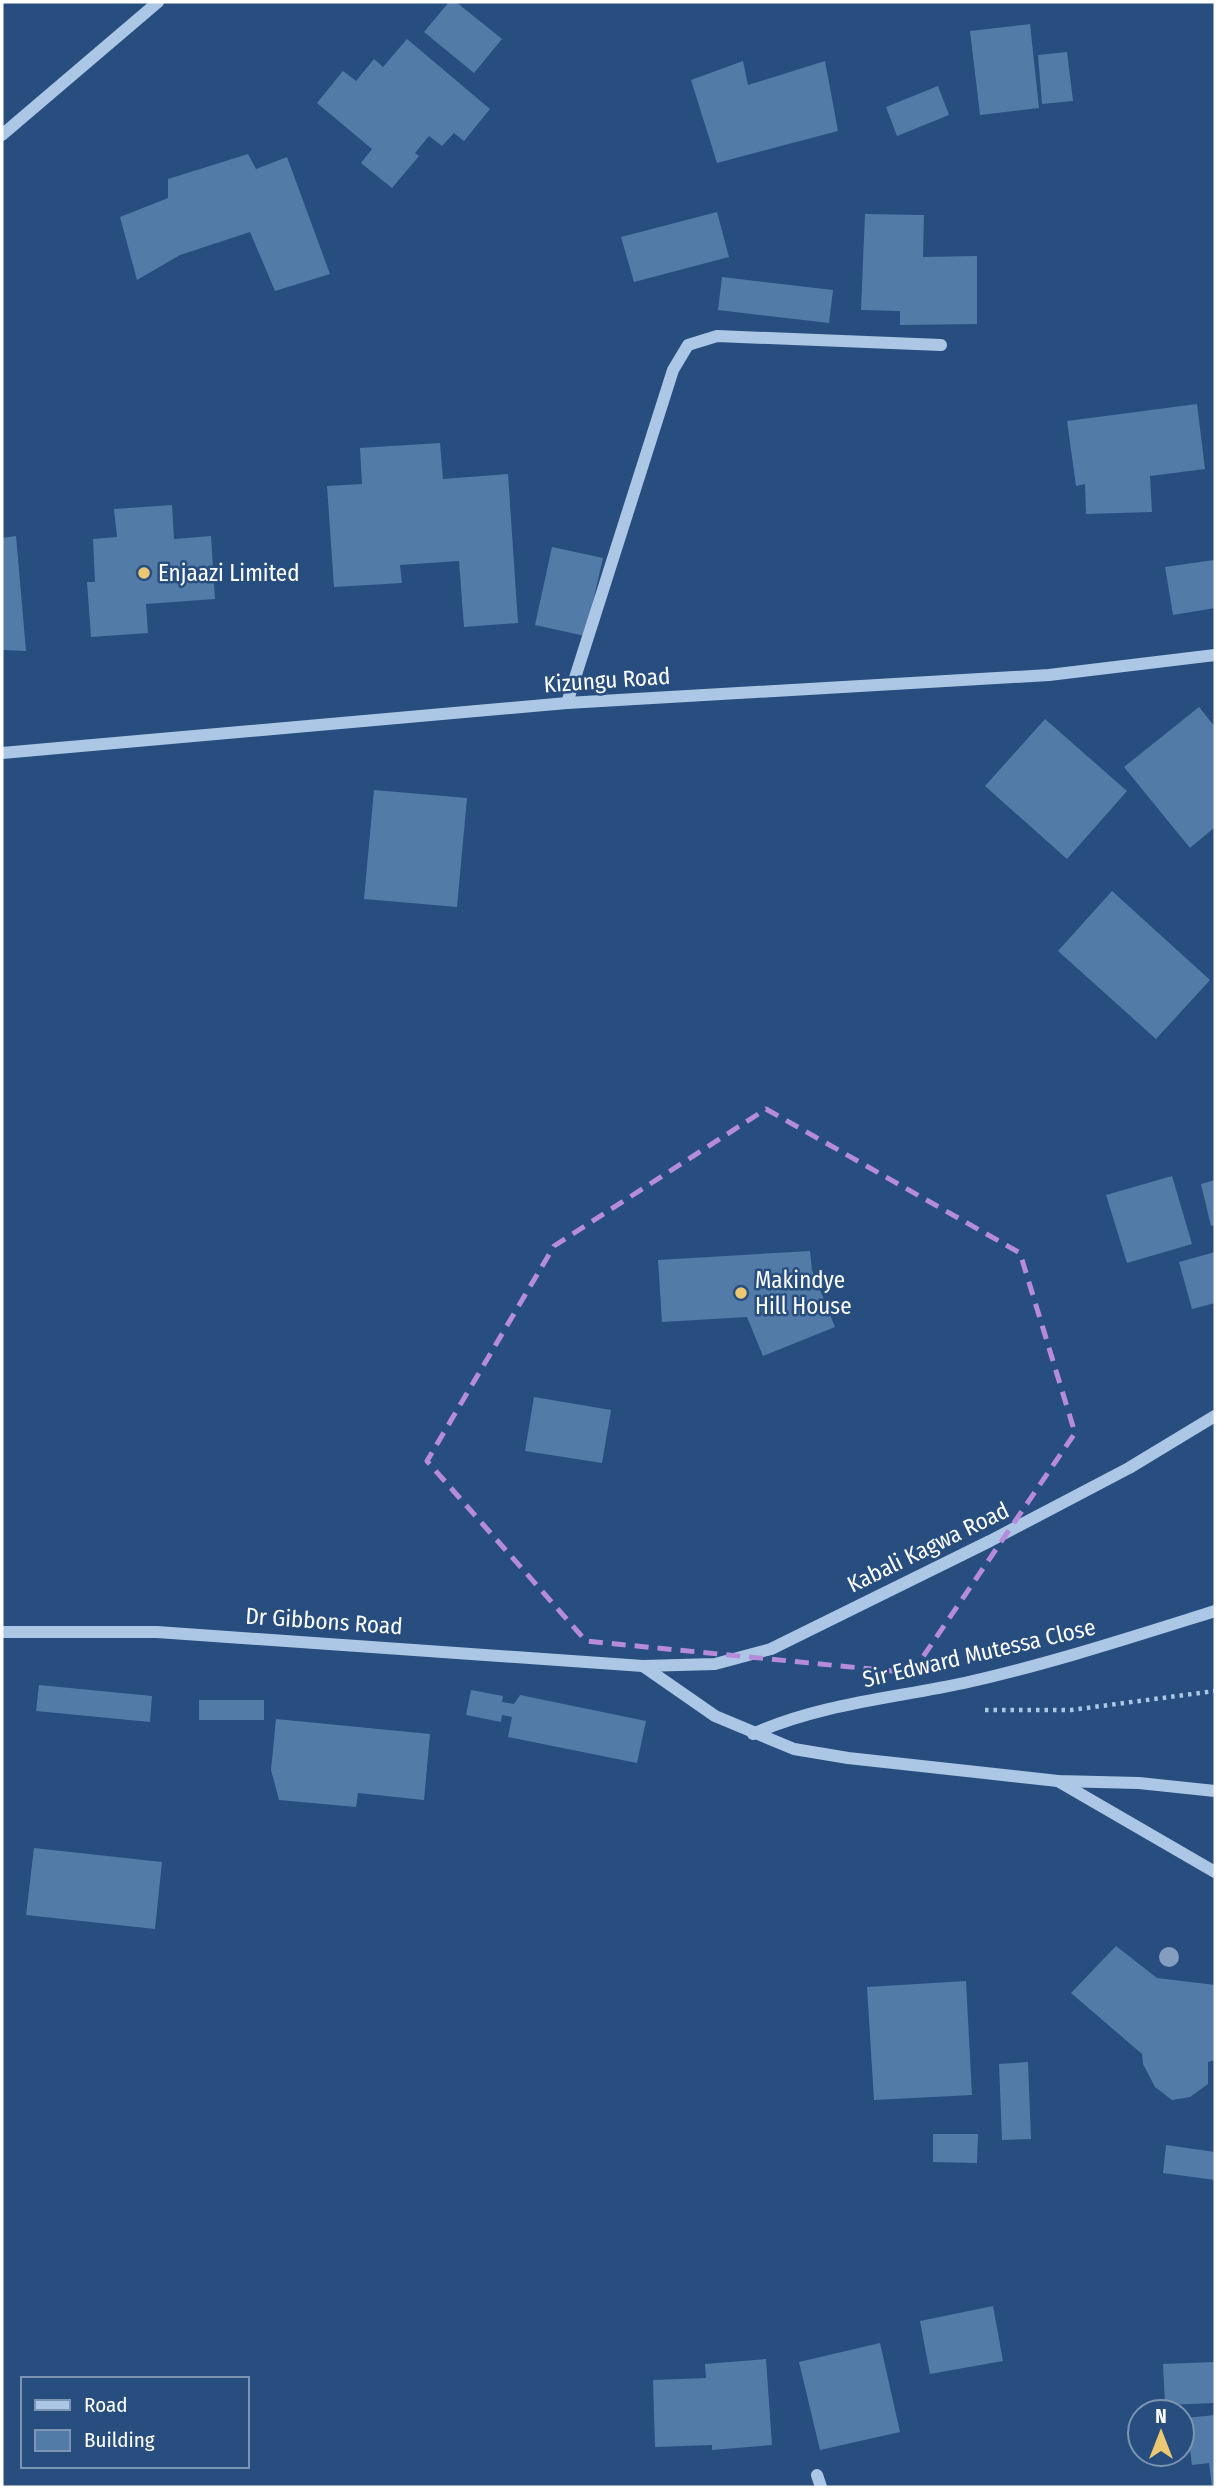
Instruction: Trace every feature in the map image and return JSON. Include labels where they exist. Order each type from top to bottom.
[{"type":"street","points":[[2,135],[158,2]]},
{"type":"street","points":[[567,703],[673,370],[688,345],[717,336],[941,345]]},
{"type":"street","name":"Kizungu Road","points":[[2,753],[567,703],[1049,675],[1215,655]]},
{"type":"street","name":"Kabali Kagwa Road","points":[[643,1666],[715,1664],[771,1649],[990,1541],[1129,1468],[1215,1416]]},
{"type":"street","name":"Sir Edward Mutessa Close","points":[[753,1734],[776,1723],[1007,1673],[1215,1611]]},
{"type":"street","name":"Dr Gibbons Road","points":[[2,1632],[158,1632],[643,1666]]},
{"type":"street","points":[[643,1666],[715,1716],[794,1749],[848,1758],[1058,1781],[1139,1783],[1215,1791]]},
{"type":"street","points":[[1058,1781],[1215,1872]]},
{"type":"path","points":[[975,1709],[1071,1710],[1215,1691]]},
{"type":"highlighted area","points":[[766,1109],[1020,1253],[1075,1433],[912,1673],[586,1641],[427,1461],[554,1246]]},
{"type":"building","points":[[449,2],[456,2],[502,39],[474,73],[424,32]]},
{"type":"building","points":[[1030,24],[1039,108],[980,115],[970,31]]},
{"type":"building","points":[[407,39],[490,109],[464,141],[454,133],[442,146],[429,136],[415,153],[419,156],[392,188],[361,163],[372,149],[317,103],[343,71],[356,81],[374,59],[383,67]]},
{"type":"building","points":[[1067,52],[1073,101],[1042,104],[1038,55]]},
{"type":"building","points":[[743,61],[748,85],[825,61],[838,131],[717,163],[691,80]]},
{"type":"building","points":[[938,86],[949,115],[897,136],[886,107]]},
{"type":"building","points":[[248,154],[256,169],[287,157],[330,274],[275,291],[250,232],[180,255],[137,280],[120,217],[168,198],[168,179]]},
{"type":"building","points":[[717,212],[729,257],[634,282],[621,237]]},
{"type":"building","points":[[865,214],[924,215],[923,257],[977,256],[977,324],[900,325],[900,311],[861,310]]},
{"type":"building","points":[[722,277],[833,290],[829,323],[718,310]]},
{"type":"building","points":[[1197,404],[1205,469],[1150,476],[1152,512],[1086,514],[1085,484],[1076,486],[1067,421]]},
{"type":"building","points":[[440,443],[443,479],[508,474],[518,623],[464,627],[459,561],[400,565],[402,583],[334,587],[327,486],[362,484],[360,448]]},
{"type":"building","points":[[172,505],[174,539],[211,536],[215,599],[146,604],[148,633],[91,637],[87,582],[95,582],[93,539],[117,537],[114,509]]},
{"type":"building","points":[[16,536],[26,651],[2,650],[2,538]]},
{"type":"building","points":[[552,547],[603,558],[585,636],[535,625]]},
{"type":"building","points":[[1214,560],[1215,608],[1173,615],[1165,567]]},
{"type":"building","points":[[1199,707],[1215,727],[1215,827],[1190,848],[1124,767]]},
{"type":"building","points":[[1045,719],[1127,791],[1067,859],[985,786]]},
{"type":"building","points":[[374,790],[467,798],[457,907],[364,899]]},
{"type":"building","points":[[1112,891],[1210,980],[1156,1039],[1058,951]]},
{"type":"building","points":[[1172,1176],[1192,1244],[1127,1263],[1106,1195]]},
{"type":"building","points":[[1215,1180],[1215,1225],[1211,1226],[1201,1184]]},
{"type":"building","name":"Makindye Hill House","points":[[810,1251],[812,1270],[835,1327],[763,1356],[747,1317],[662,1322],[658,1260]]},
{"type":"building","points":[[1215,1252],[1215,1303],[1192,1309],[1179,1262]]},
{"type":"building","points":[[534,1397],[611,1410],[602,1463],[525,1451]]},
{"type":"building","points":[[39,1685],[152,1696],[150,1722],[36,1711]]},
{"type":"building","points":[[471,1690],[503,1696],[502,1702],[514,1704],[520,1695],[646,1721],[637,1763],[508,1737],[512,1717],[502,1715],[501,1722],[466,1715]]},
{"type":"building","points":[[199,1700],[264,1700],[264,1720],[199,1720]]},
{"type":"building","points":[[276,1719],[430,1734],[424,1800],[358,1793],[356,1807],[279,1800],[271,1770]]},
{"type":"building","points":[[34,1848],[162,1862],[155,1929],[26,1915]]},
{"type":"building","points":[[1116,1946],[1157,1978],[1215,1985],[1215,2060],[1208,2062],[1208,2084],[1190,2097],[1172,2100],[1155,2087],[1143,2064],[1142,2054],[1071,1993]]},
{"type":"building","points":[[966,1981],[972,2095],[874,2100],[867,1987]]},
{"type":"building","points":[[1028,2062],[1031,2139],[1002,2140],[999,2064]]},
{"type":"building","points":[[933,2134],[978,2134],[977,2163],[933,2162]]},
{"type":"building","points":[[1166,2145],[1215,2152],[1215,2180],[1163,2173]]},
{"type":"building","points":[[993,2306],[1003,2361],[930,2374],[920,2321]]},
{"type":"building","points":[[880,2343],[900,2432],[820,2450],[799,2362]]},
{"type":"building","points":[[766,2359],[772,2445],[712,2450],[712,2445],[655,2447],[653,2380],[706,2378],[705,2364]]},
{"type":"building","points":[[1215,2362],[1215,2403],[1196,2404],[1196,2398],[1165,2398],[1163,2364]]},
{"type":"building","points":[[1215,2415],[1215,2487],[1212,2487],[1209,2463],[1196,2465],[1196,2417]]},
{"type":"place","name":"Enjaazi Limited","points":[[144,573]]},
{"type":"place","name":"Makindye Hill House","points":[[741,1293]]}]
